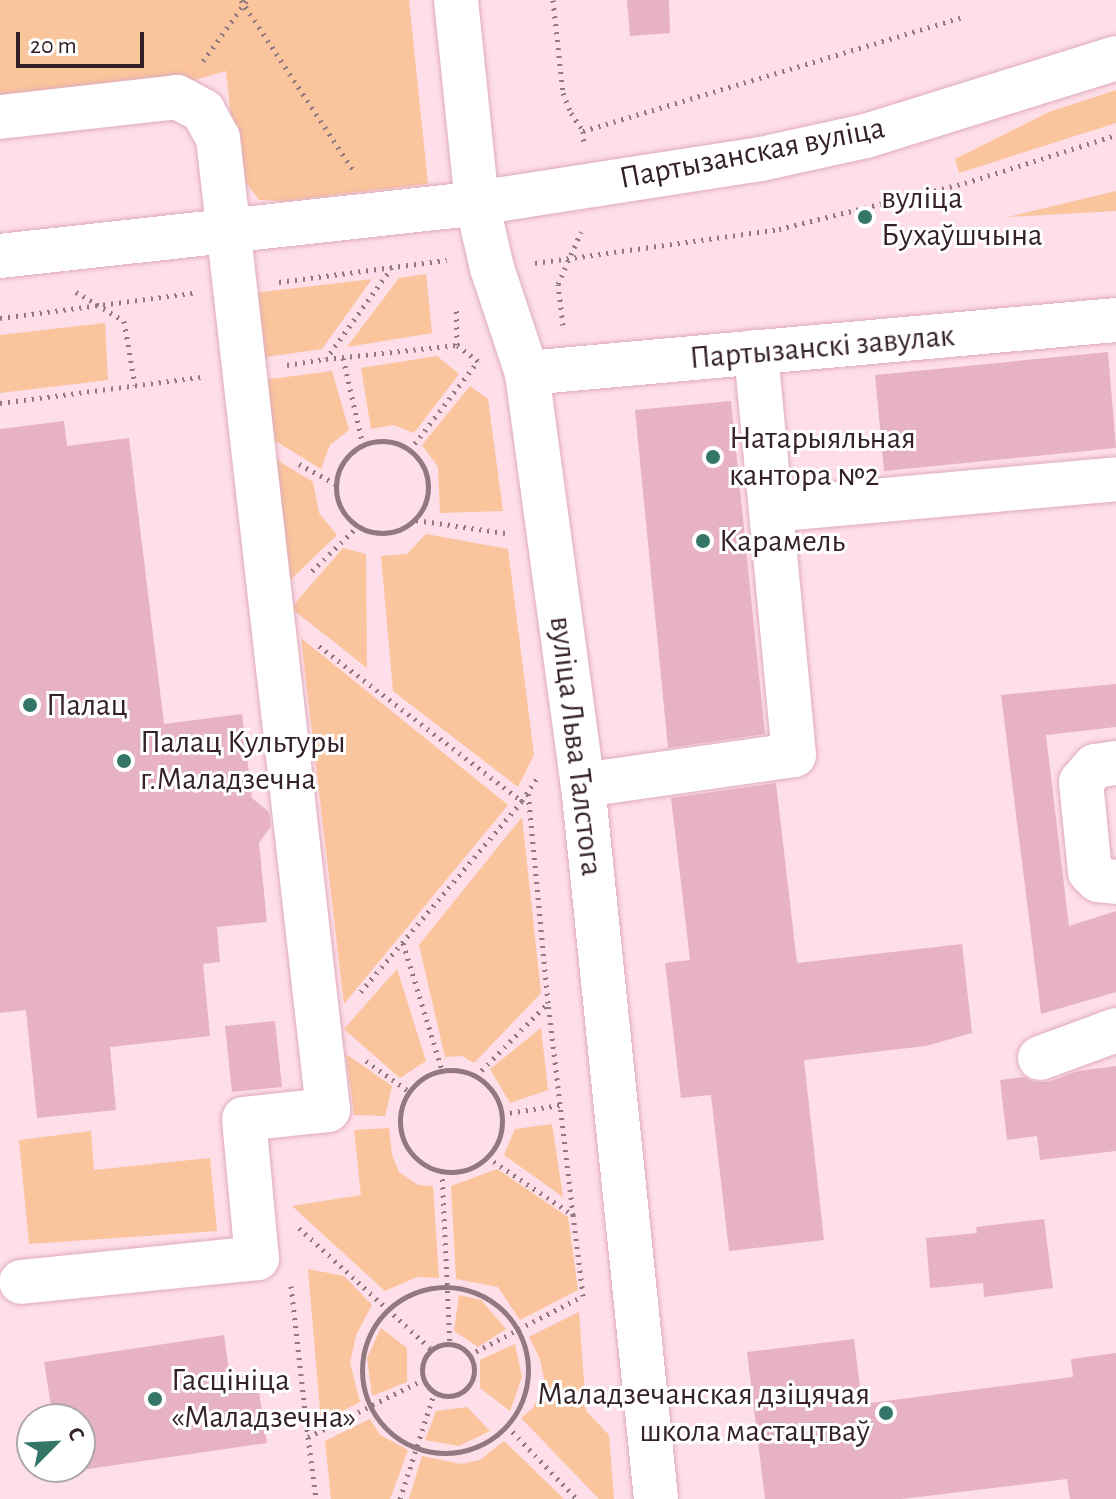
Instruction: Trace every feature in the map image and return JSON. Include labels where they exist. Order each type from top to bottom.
[{"type":"street","name":"вуліца Льва Талстога","points":[[456,0],[477,203],[492,268],[527,373],[583,785],[656,1499]]},
{"type":"street","name":"Партызанская вуліца","points":[[6,256],[477,203],[761,159],[866,136],[1116,58]]},
{"type":"street","points":[[0,117],[177,97],[203,111],[218,138],[328,1110],[244,1119],[257,1258],[21,1282]]},
{"type":"street","name":"Партызанскі завулак","points":[[527,373],[1116,320]]},
{"type":"street","points":[[583,785],[794,755],[756,352]]},
{"type":"street","points":[[772,510],[1116,479]]},
{"type":"street","points":[[1116,763],[1095,766],[1081,782],[1090,872],[1098,880],[1116,882]]},
{"type":"street","points":[[1040,1058],[1116,1030]]},
{"type":"path","points":[[177,97],[244,2],[383,214]]},
{"type":"path","points":[[583,131],[963,17]]},
{"type":"path","points":[[492,268],[779,229],[965,183],[1116,135]]},
{"type":"path","points":[[6,256],[124,321],[135,385]]},
{"type":"path","points":[[392,267],[326,359],[457,345],[478,361],[410,450]]},
{"type":"path","points":[[456,301],[457,345]]},
{"type":"path","points":[[343,358],[363,445]]},
{"type":"path","points":[[0,403],[246,371]]},
{"type":"path","points":[[416,520],[428,491],[421,461],[410,450],[382,440],[363,445],[343,460],[335,489],[346,517],[357,527],[388,533],[416,520],[516,535]]},
{"type":"path","points":[[357,527],[272,610],[522,801]]},
{"type":"path","points":[[320,1039],[522,801],[542,770]]},
{"type":"path","points":[[469,1355],[583,1296],[548,1003],[528,792]]},
{"type":"path","points":[[402,942],[442,1070]]},
{"type":"path","points":[[476,1076],[548,1003]]},
{"type":"path","points":[[442,1070],[460,1070],[476,1076],[489,1086],[502,1114],[497,1145],[487,1157],[459,1172],[442,1171],[425,1165],[412,1153],[403,1138],[400,1121],[403,1103],[412,1088],[425,1076],[442,1070]]},
{"type":"path","points":[[502,1114],[560,1105]]},
{"type":"path","points":[[487,1157],[573,1215]]},
{"type":"path","points":[[442,1171],[450,1344]]},
{"type":"path","points":[[250,1185],[390,1308],[432,1350]]},
{"type":"path","points":[[290,1273],[316,1499]]},
{"type":"path","points":[[448,1287],[483,1295],[506,1311],[519,1330],[528,1361],[527,1388],[518,1413],[507,1426],[477,1449],[450,1455],[398,1440],[378,1421],[370,1405],[361,1368],[366,1341],[390,1308],[402,1298],[428,1288],[448,1287]]},
{"type":"path","points":[[450,1344],[469,1355],[474,1372],[467,1388],[452,1396],[434,1393],[423,1380],[422,1363],[432,1350],[450,1344]]},
{"type":"path","points":[[308,1437],[423,1380]]},
{"type":"path","points":[[400,1499],[434,1393]]},
{"type":"path","points":[[507,1426],[577,1499]]},
{"type":"shaded area","points":[[0,0],[409,0],[428,184],[284,201],[259,200],[237,170],[226,71],[0,136]]},
{"type":"shaded area","points":[[1116,90],[1116,123],[959,173],[955,159],[1049,112]]},
{"type":"shaded area","points":[[1116,191],[1116,211],[1008,217]]},
{"type":"shaded area","points":[[426,274],[432,333],[347,347],[399,278]]},
{"type":"shaded area","points":[[372,279],[322,349],[259,358],[254,293]]},
{"type":"shaded area","points":[[105,323],[108,380],[0,393],[0,335]]},
{"type":"shaded area","points":[[437,356],[459,374],[414,433],[393,425],[371,429],[361,368]]},
{"type":"shaded area","points":[[332,371],[349,430],[330,445],[321,469],[269,437],[263,380]]},
{"type":"shaded area","points":[[470,386],[488,399],[503,511],[440,513],[438,467],[422,445]]},
{"type":"shaded area","points":[[269,455],[313,482],[319,513],[337,535],[286,584]]},
{"type":"shaded area","points":[[426,534],[508,549],[534,755],[518,787],[393,691],[381,556],[407,554]]},
{"type":"shaded area","points":[[343,548],[366,554],[367,668],[291,608]]},
{"type":"shaded area","points":[[301,638],[508,805],[344,1004]]},
{"type":"shaded area","points":[[522,817],[541,993],[474,1063],[462,1056],[445,1057],[419,945]]},
{"type":"shaded area","points":[[397,969],[426,1061],[400,1078],[344,1029]]},
{"type":"shaded area","points":[[541,1028],[548,1090],[510,1103],[490,1069]]},
{"type":"shaded area","points":[[346,1054],[392,1086],[385,1116],[354,1115]]},
{"type":"shaded area","points":[[552,1124],[563,1197],[504,1155],[515,1129]]},
{"type":"shaded area","points":[[389,1128],[392,1155],[399,1172],[418,1185],[433,1186],[439,1278],[417,1277],[385,1291],[292,1206],[361,1195],[354,1130]]},
{"type":"shaded area","points":[[91,1131],[94,1170],[210,1158],[217,1231],[29,1244],[19,1140]]},
{"type":"shaded area","points":[[497,1169],[568,1217],[578,1290],[520,1320],[498,1287],[456,1279],[451,1186]]},
{"type":"shaded area","points":[[308,1269],[344,1276],[372,1305],[356,1335],[350,1363],[360,1402],[321,1422]]},
{"type":"shaded area","points":[[459,1295],[481,1300],[506,1329],[478,1347],[454,1331]]},
{"type":"shaded area","points":[[579,1312],[586,1411],[609,1435],[614,1499],[599,1499],[521,1418],[533,1408],[545,1384],[540,1359],[529,1337]]},
{"type":"shaded area","points":[[381,1328],[407,1348],[407,1382],[372,1396],[367,1358]]},
{"type":"shaded area","points":[[515,1344],[522,1377],[510,1411],[480,1388],[480,1360]]},
{"type":"shaded area","points":[[467,1407],[490,1431],[459,1446],[425,1440],[436,1411]]},
{"type":"shaded area","points":[[370,1419],[380,1435],[408,1450],[390,1499],[331,1499],[325,1441]]},
{"type":"shaded area","points":[[504,1441],[564,1499],[409,1499],[422,1456],[461,1464],[480,1460]]},
{"type":"building","points":[[627,0],[669,0],[670,33],[630,36]]},
{"type":"building","points":[[1108,352],[1116,448],[884,471],[875,375]]},
{"type":"building","points":[[731,401],[765,734],[668,748],[635,410]]},
{"type":"building","name":"Палац Культуры г.Маладзечна","points":[[64,421],[67,446],[129,438],[164,724],[242,714],[252,798],[269,812],[271,826],[259,843],[267,922],[217,927],[220,962],[203,964],[210,1036],[110,1047],[116,1110],[37,1118],[26,1010],[0,1013],[0,429]]},
{"type":"building","points":[[1116,684],[1116,727],[1046,735],[1069,926],[1116,911],[1116,992],[1041,1014],[1001,695]]},
{"type":"building","points":[[776,783],[797,963],[962,944],[972,1033],[926,1046],[804,1060],[824,1240],[729,1251],[711,1095],[681,1098],[665,963],[690,960],[671,798]]},
{"type":"building","points":[[275,1021],[282,1087],[232,1092],[225,1026]]},
{"type":"building","points":[[1116,1066],[1116,1151],[1040,1160],[1037,1136],[1007,1140],[1000,1080],[1024,1077],[1035,1082],[1048,1082],[1078,1071]]},
{"type":"building","points":[[1044,1219],[1053,1288],[984,1297],[983,1283],[930,1288],[926,1238],[977,1233],[976,1227]]},
{"type":"building","name":"Гасцініца «Маладзечна»","points":[[224,1335],[230,1378],[256,1374],[267,1443],[96,1468],[96,1403],[50,1403],[44,1362]]},
{"type":"building","name":"Маладзечанская дзіцячая школа мастацтваў","points":[[854,1339],[862,1404],[1073,1377],[1071,1359],[1116,1353],[1116,1499],[1070,1499],[1067,1479],[902,1499],[765,1499],[747,1352]]},
{"type":"place","name":"вуліца Бухаўшчына","points":[[865,217]]},
{"type":"place","name":"Натарыяльная кантора №2","points":[[713,457]]},
{"type":"place","name":"Карамель","points":[[703,541]]},
{"type":"place","name":"Палац","points":[[30,705]]},
{"type":"place","name":"Палац Культуры г.Маладзечна","points":[[124,761]]},
{"type":"place","name":"Гасцініца «Маладзечна»","points":[[155,1399]]},
{"type":"place","name":"Маладзечанская дзіцячая школа мастацтваў","points":[[886,1413]]}]
